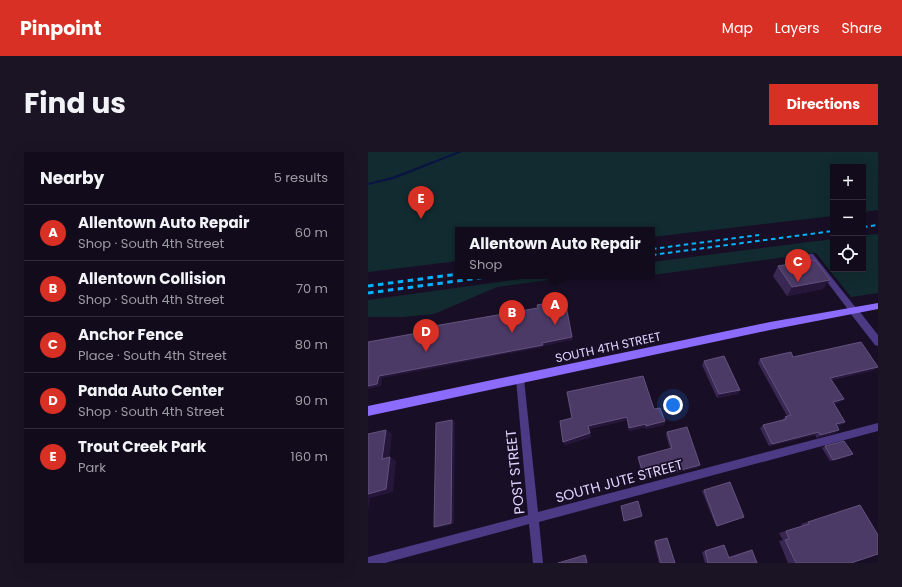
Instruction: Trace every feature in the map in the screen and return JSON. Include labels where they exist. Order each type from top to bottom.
[{"type":"main road","name":"SOUTH 4TH STREET","points":[[368,411],[770,326],[878,306]]},
{"type":"street","points":[[853,310],[878,342]]},
{"type":"lane","points":[[811,256],[853,310]]},
{"type":"lane","name":"POST STREET","points":[[520,379],[538,563]]},
{"type":"lane","name":"SOUTH JUTE STREET","points":[[368,562],[878,427]]},
{"type":"green space","points":[[368,152],[878,152],[878,210],[866,212],[866,164],[830,164],[830,216],[655,237],[655,227],[455,227],[455,261],[368,272]]},
{"type":"green space","points":[[878,234],[878,293],[851,297],[831,272],[866,272],[866,235]]},
{"type":"green space","points":[[830,239],[830,271],[816,253],[655,275],[655,262]]},
{"type":"green space","points":[[521,279],[556,279],[497,287],[434,314],[403,317],[368,317],[368,300]]},
{"type":"building","points":[[815,260],[830,280],[792,287],[778,266]]},
{"type":"building","points":[[565,300],[572,337],[542,343],[543,345],[379,376],[377,384],[368,386],[368,342],[434,330],[434,326],[538,308],[537,305]]},
{"type":"building","points":[[861,342],[878,367],[830,378],[844,399],[833,402],[845,422],[836,424],[839,430],[820,435],[819,432],[772,444],[763,425],[787,419],[785,417],[791,415],[760,359],[791,352],[793,357]]},
{"type":"building","points":[[724,356],[740,390],[719,394],[704,361]]},
{"type":"building","points":[[643,376],[654,409],[660,408],[665,421],[646,426],[646,424],[629,428],[627,417],[588,426],[590,433],[563,442],[560,421],[572,418],[567,392]]},
{"type":"building","points":[[452,420],[451,523],[434,527],[436,423]]},
{"type":"building","points":[[687,427],[700,465],[673,472],[672,469],[644,476],[638,457],[672,448],[667,432]]},
{"type":"building","points":[[386,430],[382,459],[390,457],[386,489],[368,494],[368,434]]},
{"type":"building","points":[[844,441],[853,454],[833,460],[825,446]]},
{"type":"building","points":[[730,482],[744,517],[717,526],[704,490]]},
{"type":"building","points":[[638,501],[642,516],[624,521],[621,506]]},
{"type":"building","points":[[860,505],[878,535],[878,554],[851,563],[796,563],[785,540],[789,539],[786,531]]},
{"type":"building","points":[[667,538],[675,563],[661,563],[655,541]]},
{"type":"building","points":[[724,545],[729,558],[752,550],[757,563],[708,563],[705,551]]},
{"type":"building","points":[[585,555],[587,563],[558,563]]},
{"type":"waterway","points":[[368,184],[393,178],[460,152]]},
{"type":"railway","points":[[866,227],[878,225]]},
{"type":"railway","points":[[655,255],[830,231]]},
{"type":"railway","points":[[655,249],[759,235]]},
{"type":"railway","points":[[368,286],[455,274]]},
{"type":"railway","points":[[368,293],[472,279]]},
{"type":"place","name":"Trout Creek Park","points":[[421,219]]},
{"type":"place","name":"Anchor Fence","points":[[798,282]]},
{"type":"place","name":"Allentown Auto Repair","points":[[555,325]]},
{"type":"place","name":"Allentown Collision","points":[[512,333]]},
{"type":"place","name":"Panda Auto Center","points":[[426,352]]}]
